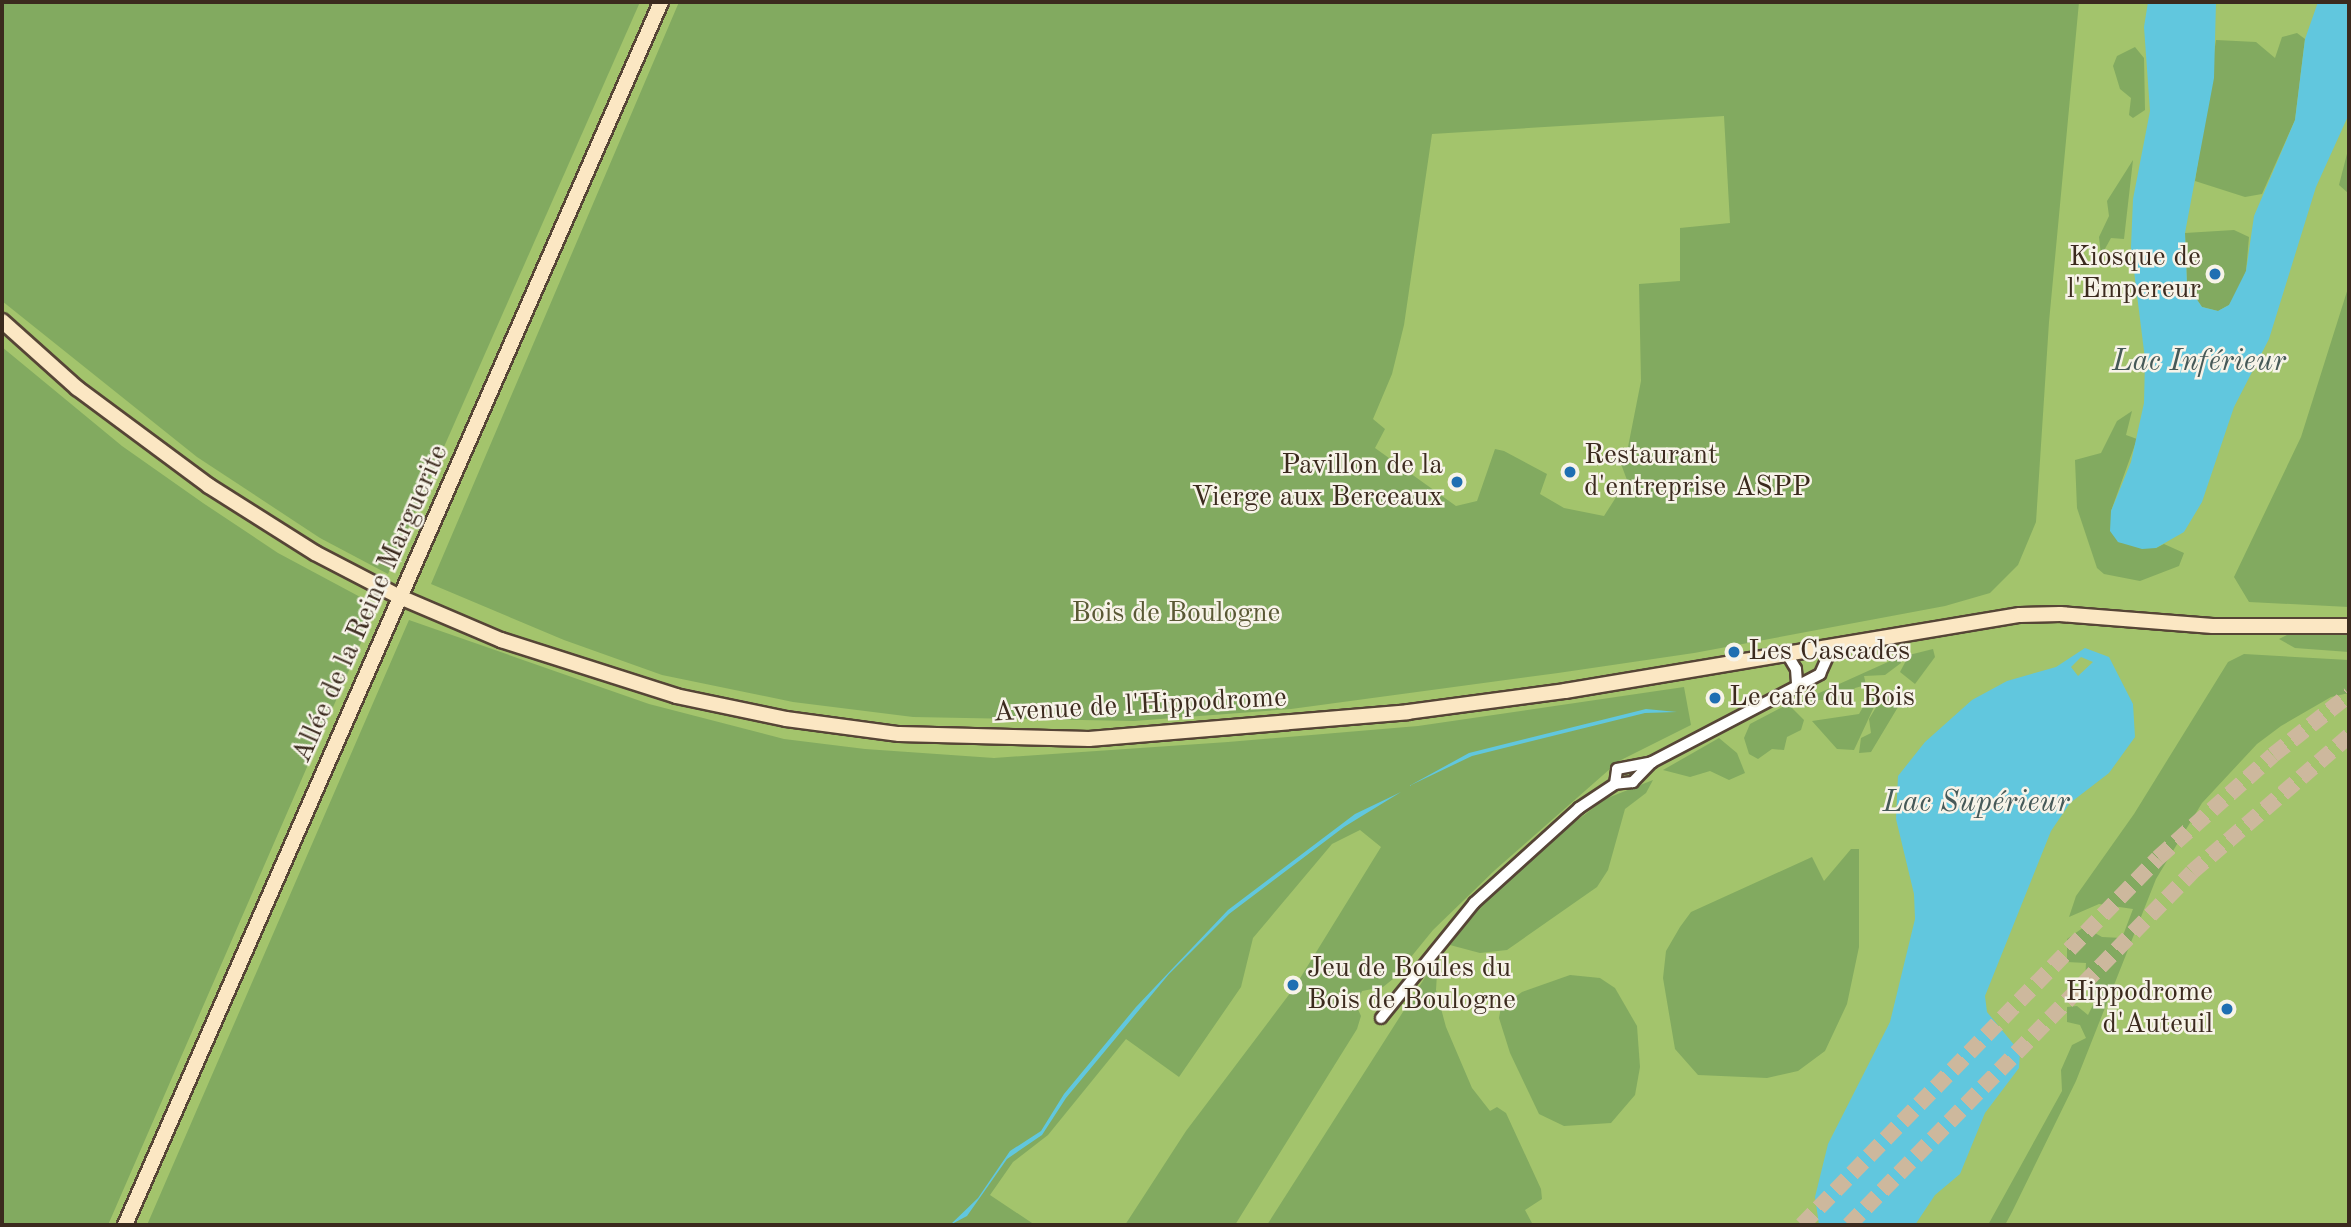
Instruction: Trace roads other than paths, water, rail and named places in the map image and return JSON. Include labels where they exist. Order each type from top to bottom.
[{"type":"main road","name":"Allée de la Reine Marguerite","points":[[125,1225],[661,2]]},
{"type":"main road","name":"Avenue de l'Hippodrome","points":[[2,321],[77,388],[209,486],[315,552],[400,597],[501,640],[677,696],[786,719],[874,731],[992,739],[1227,730],[1408,712],[1832,647],[2020,615],[2105,616],[2213,626],[2349,626]]},
{"type":"street","points":[[1615,784],[1618,769],[1652,762],[1797,683],[1820,674],[1832,647]]},
{"type":"street","points":[[1787,654],[1796,669],[1797,683]]},
{"type":"street","points":[[1381,1018],[1439,941],[1510,867],[1579,808],[1615,784],[1633,782],[1652,762]]},
{"type":"water","name":"Lac Inférieur","points":[[2148,2],[2216,2],[2214,78],[2185,233],[2187,285],[2202,307],[2218,311],[2229,305],[2246,271],[2254,216],[2295,120],[2305,39],[2318,2],[2349,2],[2349,114],[2316,187],[2269,339],[2234,407],[2202,502],[2184,532],[2156,548],[2142,549],[2118,542],[2110,531],[2111,511],[2131,462],[2144,403],[2145,359],[2131,247],[2133,199],[2150,111],[2144,27]]},
{"type":"water","name":"Lac Supérieur","points":[[2085,648],[2109,657],[2133,704],[2135,737],[2109,773],[2070,803],[2051,831],[1985,996],[1987,1012],[2020,1052],[2019,1068],[1985,1113],[1960,1174],[1935,1195],[1915,1225],[1819,1225],[1815,1197],[1828,1144],[1890,1022],[1915,919],[1914,894],[1896,819],[1898,776],[1925,742],[1972,700],[2007,681],[2056,667]],"holes":[[[2081,657],[2093,662],[2078,676],[2071,667]]]},
{"type":"water","points":[[1646,709],[1677,712],[1645,713],[1472,756],[1409,786],[1469,753]]},
{"type":"water","points":[[1401,792],[1344,827],[1229,914],[1169,974],[1066,1098],[1042,1135],[1007,1159],[967,1216],[950,1225],[978,1198],[1010,1151],[1041,1131],[1064,1094],[1136,1007],[1228,910],[1355,814]]},
{"type":"tunnel","points":[[1802,1225],[2158,858],[2273,755],[2349,695]]},
{"type":"tunnel","points":[[1849,1225],[2192,872],[2349,736]]},
{"type":"place","name":"Kiosque de l'Empereur","points":[[2215,274]]},
{"type":"place","name":"Restaurant d'entreprise ASPP","points":[[1570,472]]},
{"type":"place","name":"Pavillon de la Vierge aux Berceaux","points":[[1457,482]]},
{"type":"place","name":"Les Cascades","points":[[1734,652]]},
{"type":"place","name":"Le café du Bois","points":[[1715,698]]},
{"type":"place","name":"Jeu de Boules du Bois de Boulogne","points":[[1293,985]]},
{"type":"place","name":"Hippodrome d'Auteuil","points":[[2227,1009]]},
{"type":"park label","name":"Bois de Boulogne","points":[[1176,614]]}]
